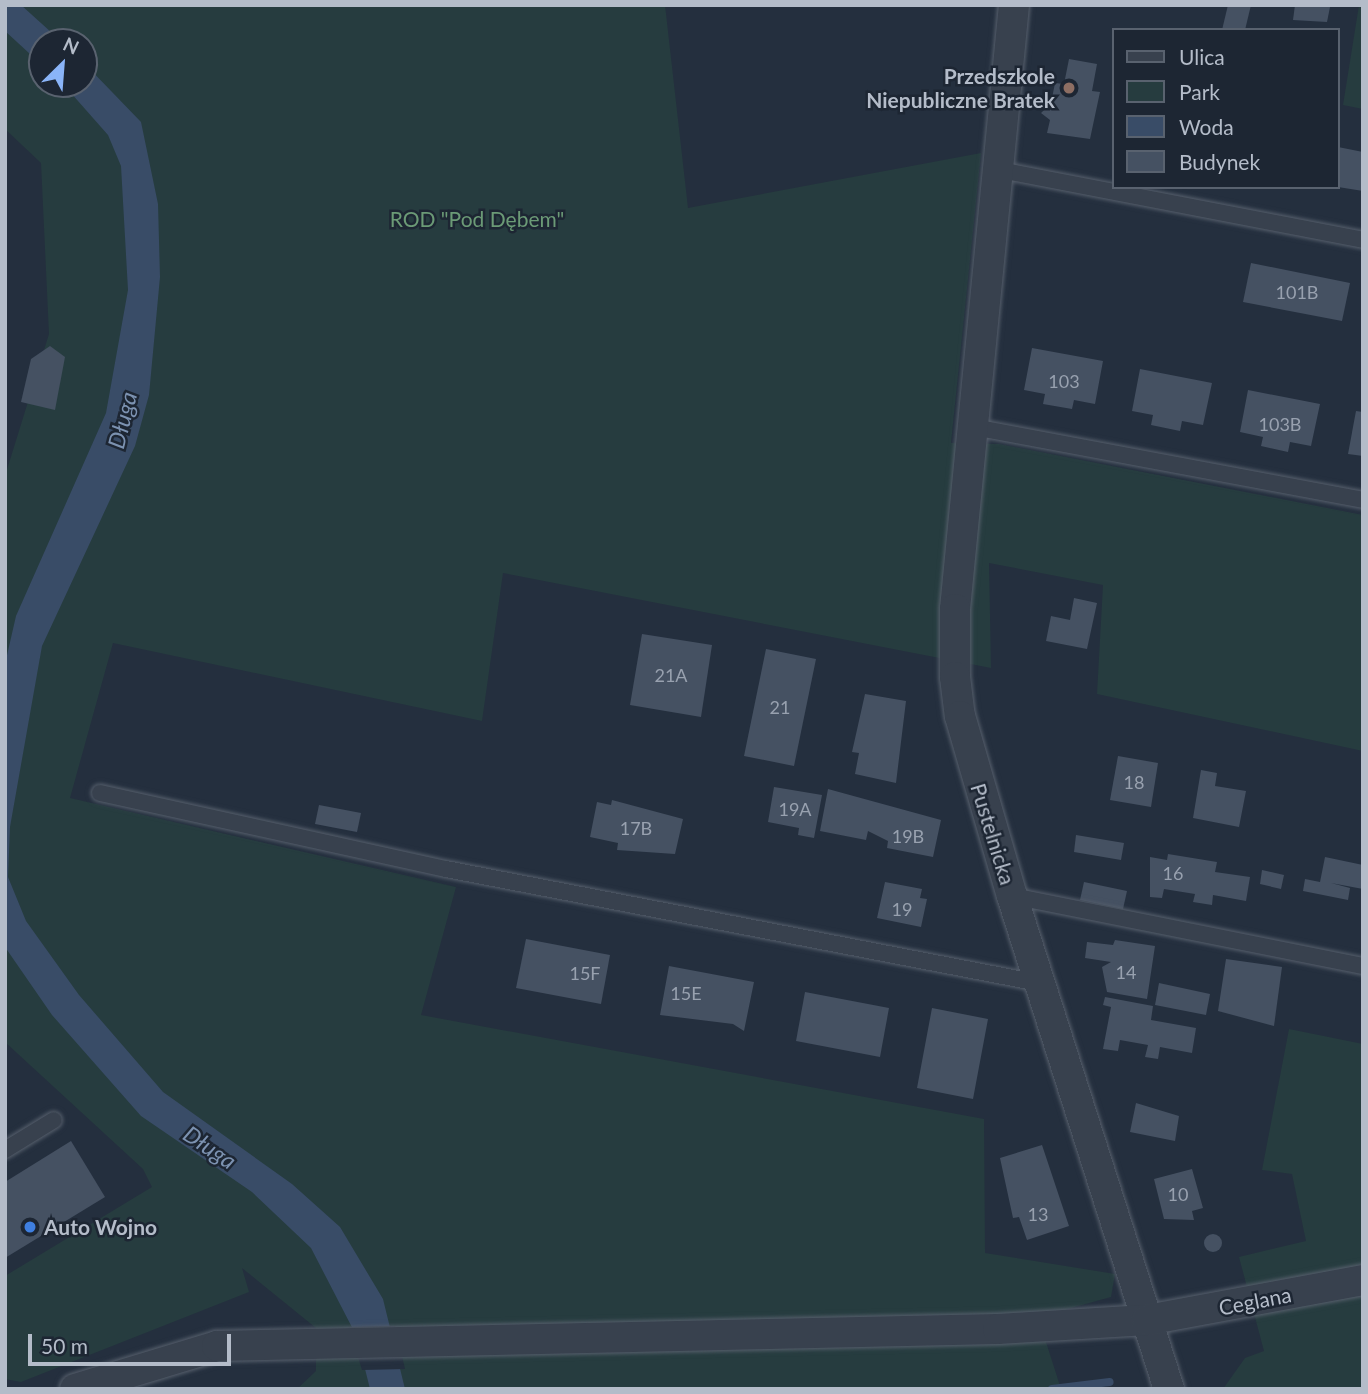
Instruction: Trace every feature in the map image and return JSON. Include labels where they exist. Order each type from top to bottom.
[{"type":"street","name":"Pustelnicka","points":[[1014,5],[992,258],[955,609],[955,677],[963,729],[1012,896],[1169,1389]]},
{"type":"street","name":"Ceglana","points":[[75,1389],[217,1346],[317,1340],[987,1330],[1146,1320],[1363,1280]]},
{"type":"lane","points":[[1000,170],[1363,240]]},
{"type":"lane","points":[[974,427],[1363,500]]},
{"type":"lane","points":[[100,793],[446,869],[1039,983]]},
{"type":"lane","points":[[1012,896],[1363,965]]},
{"type":"lane","points":[[5,1150],[54,1119]]},
{"type":"green space","name":"ROD \"Pod Dębem\"","points":[[5,5],[665,5],[688,208],[981,153],[951,443],[999,444],[1363,515],[1363,751],[1097,694],[1103,585],[989,563],[991,668],[503,573],[482,721],[113,643],[70,798],[456,887],[421,1015],[984,1119],[985,1253],[1115,1274],[1111,1297],[1038,1317],[1061,1389],[297,1389],[316,1371],[316,1328],[242,1268],[249,1292],[21,1382],[5,1379],[5,1276],[152,1187],[143,1169],[5,1042],[5,476],[49,334],[41,163],[5,129]]},
{"type":"green space","points":[[1359,5],[1363,5],[1363,109],[1343,105]]},
{"type":"green space","points":[[1289,1029],[1363,1044],[1363,1389],[1223,1389],[1245,1358],[1264,1351],[1239,1257],[1306,1241],[1292,1174],[1262,1170]]},
{"type":"water","points":[[5,5],[21,5],[46,28],[28,28],[28,52],[5,31]]},
{"type":"water","name":"Długa","points":[[98,77],[141,122],[158,204],[160,277],[149,395],[135,446],[42,646],[10,827],[8,877],[26,921],[79,995],[163,1092],[292,1184],[340,1227],[383,1299],[405,1389],[370,1389],[357,1337],[311,1248],[252,1192],[141,1116],[52,1015],[5,947],[5,664],[16,616],[106,413],[128,290],[121,166],[108,135],[75,98],[98,98]]},
{"type":"pier","points":[[395,1326],[405,1369],[362,1370],[349,1327]]},
{"type":"building","points":[[1228,5],[1251,5],[1245,28],[1222,28]]},
{"type":"building","points":[[1295,5],[1330,7],[1327,22],[1293,20]]},
{"type":"building","points":[[1069,59],[1097,64],[1092,91],[1100,92],[1090,139],[1047,133],[1050,120],[1041,113],[1051,103],[1055,83],[1064,84]]},
{"type":"building","points":[[1340,147],[1363,152],[1363,191],[1340,187]]},
{"type":"building","points":[[1251,263],[1350,283],[1342,321],[1243,302]]},
{"type":"building","points":[[50,346],[65,357],[55,410],[21,402],[31,359]]},
{"type":"building","points":[[1032,348],[1103,361],[1095,404],[1074,400],[1072,409],[1043,404],[1045,394],[1024,390]]},
{"type":"building","points":[[1140,369],[1212,383],[1203,425],[1182,421],[1180,431],[1151,425],[1153,415],[1132,411]]},
{"type":"building","points":[[1248,390],[1320,404],[1311,446],[1290,442],[1288,452],[1261,446],[1263,437],[1240,432]]},
{"type":"building","points":[[1356,411],[1363,412],[1363,456],[1348,454]]},
{"type":"building","points":[[1074,598],[1097,603],[1087,649],[1046,641],[1051,616],[1070,620]]},
{"type":"building","points":[[642,634],[712,645],[701,717],[630,705]]},
{"type":"building","points":[[766,649],[816,659],[794,766],[744,756]]},
{"type":"building","points":[[865,694],[906,701],[896,783],[855,774],[859,753],[852,752]]},
{"type":"building","points":[[1118,756],[1158,763],[1151,807],[1110,800]]},
{"type":"building","points":[[1201,770],[1217,773],[1215,786],[1246,791],[1239,827],[1193,818]]},
{"type":"building","points":[[774,787],[822,795],[814,838],[798,835],[799,828],[768,822]]},
{"type":"building","points":[[828,789],[941,820],[933,857],[887,848],[888,841],[868,831],[866,840],[820,831]]},
{"type":"building","points":[[612,800],[683,819],[675,854],[617,850],[618,843],[590,837],[597,802],[611,805]]},
{"type":"building","points":[[319,805],[361,813],[357,832],[315,824]]},
{"type":"building","points":[[1076,835],[1124,843],[1121,860],[1074,852]]},
{"type":"building","points":[[1168,854],[1217,862],[1215,872],[1250,877],[1246,901],[1213,895],[1212,905],[1193,902],[1195,894],[1164,889],[1162,898],[1150,897],[1150,857],[1167,860]]},
{"type":"building","points":[[1325,857],[1363,865],[1363,889],[1331,883],[1350,888],[1348,900],[1303,891],[1305,879],[1320,882]]},
{"type":"building","points":[[1262,870],[1284,875],[1281,889],[1260,884]]},
{"type":"building","points":[[885,882],[922,889],[920,898],[927,899],[921,927],[877,918]]},
{"type":"building","points":[[1084,882],[1127,891],[1123,909],[1080,900]]},
{"type":"building","points":[[526,939],[610,955],[601,1004],[516,988]]},
{"type":"building","points":[[1115,940],[1155,946],[1147,999],[1107,992],[1102,967],[1111,962],[1085,958],[1087,942],[1113,945]]},
{"type":"building","points":[[1226,959],[1282,967],[1274,1026],[1218,1011]]},
{"type":"building","points":[[669,966],[754,982],[744,1031],[733,1024],[660,1015]]},
{"type":"building","points":[[1159,983],[1210,994],[1206,1015],[1155,1005]]},
{"type":"building","points":[[805,992],[889,1008],[880,1057],[796,1041]]},
{"type":"building","points":[[1105,997],[1153,1006],[1151,1020],[1196,1028],[1192,1053],[1160,1047],[1158,1059],[1145,1057],[1148,1045],[1120,1040],[1118,1051],[1103,1049],[1111,1007],[1103,1005]]},
{"type":"building","points":[[932,1008],[988,1019],[973,1099],[917,1088]]},
{"type":"building","points":[[1136,1103],[1179,1116],[1175,1141],[1130,1132]]},
{"type":"building","name":"Auto Wojno","points":[[71,1141],[105,1197],[5,1258],[5,1182]]},
{"type":"building","points":[[1042,1145],[1069,1226],[1027,1240],[1019,1217],[1013,1218],[1000,1158]]},
{"type":"building","points":[[1192,1169],[1203,1208],[1192,1211],[1194,1220],[1164,1219],[1154,1179]]},
{"type":"building","points":[[1213,1234],[1219,1237],[1222,1243],[1219,1249],[1213,1252],[1207,1249],[1204,1243],[1207,1237]]},
{"type":"waterway","points":[[1052,1389],[1110,1382]]},
{"type":"place","name":"Przedszkole Niepubliczne Bratek","points":[[1069,88]]},
{"type":"place","name":"Auto Wojno","points":[[30,1227]]}]
